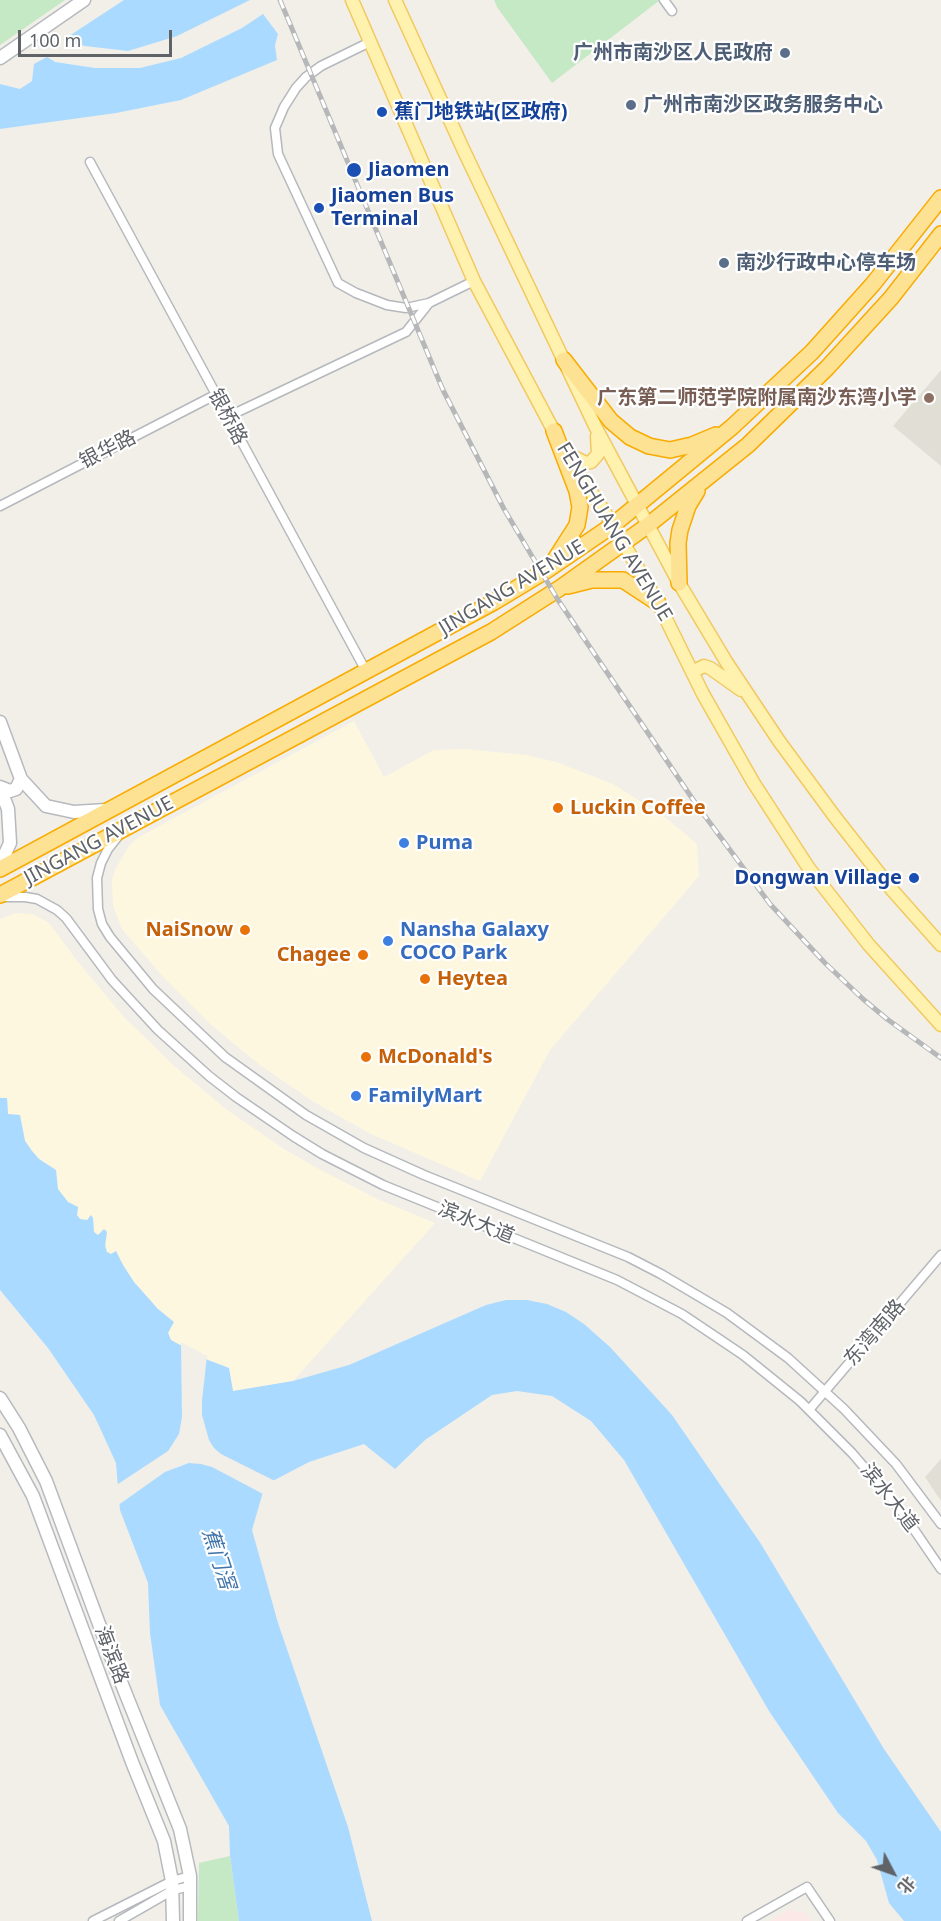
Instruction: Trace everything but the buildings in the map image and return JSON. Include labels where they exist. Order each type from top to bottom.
[{"type":"highway","name":"JINGANG AVENUE","points":[[0,867],[494,602],[547,570],[613,525],[706,450],[819,343],[873,284],[941,198]]},
{"type":"highway","name":"JINGANG AVENUE","points":[[0,896],[491,632],[560,588],[624,543],[748,446],[827,368],[891,298],[941,234]]},
{"type":"highway","points":[[564,360],[611,421],[630,437],[649,446],[670,450],[692,445],[732,427]]},
{"type":"highway","points":[[547,570],[577,525],[580,507],[577,491],[554,431]]},
{"type":"highway","points":[[706,450],[705,456],[709,464],[721,467]]},
{"type":"highway","points":[[679,583],[678,543],[681,526],[688,506],[703,481]]},
{"type":"highway","points":[[560,588],[592,580],[623,580],[658,603]]},
{"type":"main road","name":"FENGHUANG AVENUE","points":[[352,0],[474,281],[567,454],[624,543],[658,603],[692,672],[753,782],[808,867],[869,945],[941,1025]]},
{"type":"main road","name":"FENGHUANG AVENUE","points":[[395,0],[596,428],[679,583],[751,699],[835,817],[893,891],[941,945]]},
{"type":"main road","points":[[567,454],[586,463],[595,460],[598,445],[596,428]]},
{"type":"main road","points":[[692,672],[704,666],[710,668],[751,699]]},
{"type":"street","points":[[0,58],[84,0]]},
{"type":"street","points":[[664,0],[672,11]]},
{"type":"street","points":[[370,42],[321,66],[296,88],[275,128],[278,154],[338,283],[387,305],[406,308],[429,303],[474,281]]},
{"type":"street","name":"银桥路","points":[[90,162],[366,671]]},
{"type":"street","points":[[227,417],[406,333],[429,303]]},
{"type":"street","name":"银华路","points":[[0,506],[215,395]]},
{"type":"street","points":[[0,722],[21,779],[46,806],[74,812],[110,809]]},
{"type":"street","points":[[0,788],[16,789],[21,779]]},
{"type":"street","points":[[0,788],[8,809],[10,843],[0,867]]},
{"type":"street","name":"滨水大道","points":[[129,825],[108,849],[97,878],[97,901],[102,924],[110,938],[153,988],[225,1057],[306,1115],[364,1148],[414,1171],[593,1242],[661,1275],[727,1313],[758,1335],[858,1422],[896,1464],[941,1524]]},
{"type":"street","name":"滨水大道","points":[[0,896],[25,897],[57,910],[66,918],[112,980],[158,1030],[200,1069],[292,1136],[383,1185],[583,1265],[650,1296],[690,1319],[743,1355],[809,1410],[877,1480],[911,1524],[941,1569]]},
{"type":"street","name":"东湾南路","points":[[809,1410],[941,1256]]},
{"type":"street","name":"海滨路","points":[[0,1398],[19,1428],[46,1481],[115,1667],[180,1829],[191,1881],[190,1921]]},
{"type":"street","name":"海滨路","points":[[0,1435],[33,1496],[132,1762],[164,1840],[173,1886],[173,1921]]},
{"type":"street","points":[[93,1921],[173,1886],[191,1881]]},
{"type":"street","points":[[119,1921],[173,1886]]},
{"type":"street","points":[[747,1921],[807,1887],[830,1921]]},
{"type":"shaded area","name":"广东第二师范学院附属南沙东湾小学","points":[[941,370],[941,466],[893,426]]},
{"type":"shaded area","name":"Nansha Galaxy COCO Park","points":[[354,721],[384,777],[434,750],[465,749],[526,755],[556,762],[613,784],[665,817],[697,844],[699,876],[550,1050],[480,1181],[371,1134],[314,1102],[260,1065],[210,1024],[164,978],[122,929],[113,906],[112,880],[116,868],[129,846],[139,837]]},
{"type":"shaded area","points":[[16,913],[33,914],[49,923],[123,1016],[173,1065],[227,1110],[315,1167],[377,1199],[435,1223],[293,1381],[233,1391],[229,1368],[208,1360],[171,1340],[168,1333],[170,1327],[158,1309],[134,1282],[116,1251],[111,1254],[107,1252],[105,1239],[101,1233],[97,1235],[94,1232],[93,1218],[91,1216],[88,1220],[80,1219],[77,1215],[78,1207],[68,1202],[58,1189],[56,1170],[39,1159],[25,1141],[20,1115],[8,1114],[7,1098],[0,1098],[0,919]]},
{"type":"shaded area","points":[[941,1459],[941,1501],[925,1477]]},
{"type":"shaded area","points":[[788,1910],[805,1913],[811,1921],[770,1921]]},
{"type":"green space","points":[[0,0],[65,0],[0,45]]},
{"type":"green space","points":[[494,0],[660,0],[552,83]]},
{"type":"green space","points":[[230,1856],[239,1921],[198,1921],[199,1863]]},
{"type":"water","points":[[124,0],[250,0],[177,36],[128,51],[85,46],[63,40]]},
{"type":"water","points":[[263,14],[278,34],[275,45],[277,60],[181,100],[116,113],[0,129],[0,84],[20,89],[32,81],[34,64],[47,57],[55,62],[95,68],[140,68],[181,58],[242,28]]},
{"type":"water","name":"蕉门滘","points":[[0,1098],[7,1098],[8,1114],[20,1115],[25,1141],[39,1159],[56,1170],[58,1189],[68,1202],[78,1207],[77,1215],[80,1219],[87,1220],[91,1215],[94,1232],[98,1235],[104,1229],[107,1232],[105,1246],[107,1252],[111,1254],[116,1251],[134,1282],[158,1309],[174,1322],[168,1333],[171,1340],[208,1360],[229,1368],[233,1391],[293,1381],[349,1365],[486,1305],[506,1300],[527,1300],[547,1304],[566,1312],[584,1324],[610,1347],[672,1415],[761,1544],[884,1749],[941,1832],[941,1921],[904,1921],[889,1903],[877,1860],[866,1841],[838,1813],[769,1711],[624,1460],[591,1421],[552,1396],[517,1391],[492,1395],[425,1440],[395,1469],[364,1444],[309,1462],[265,1485],[252,1530],[278,1623],[348,1827],[372,1921],[239,1921],[230,1856],[229,1826],[160,1705],[150,1633],[148,1583],[120,1510],[116,1463],[94,1415],[48,1348],[0,1290]]},
{"type":"pier","points":[[181,1342],[207,1356],[202,1415],[209,1440],[214,1448],[221,1454],[277,1482],[267,1487],[265,1495],[212,1467],[189,1463],[165,1472],[117,1506],[115,1486],[168,1451],[179,1434],[182,1417]]},
{"type":"railway","points":[[280,0],[443,390],[504,509],[558,600],[696,804],[770,904],[825,963],[863,999],[941,1058]]},
{"type":"place","name":"广州市南沙区人民政府","points":[[785,53]]},
{"type":"place","name":"广州市南沙区政务服务中心","points":[[631,105]]},
{"type":"place","name":"蕉门地铁站(区政府)","points":[[382,112]]},
{"type":"place","name":"Jiaomen","points":[[354,170]]},
{"type":"place","name":"Jiaomen Bus Terminal","points":[[319,208]]},
{"type":"place","name":"南沙行政中心停车场","points":[[724,263]]},
{"type":"place","name":"广东第二师范学院附属南沙东湾小学","points":[[929,398]]},
{"type":"place","name":"Luckin Coffee","points":[[558,808]]},
{"type":"place","name":"Puma","points":[[404,843]]},
{"type":"place","name":"Dongwan Village","points":[[914,878]]},
{"type":"place","name":"NaiSnow","points":[[245,930]]},
{"type":"place","name":"Nansha Galaxy COCO Park","points":[[388,941]]},
{"type":"place","name":"Chagee","points":[[363,955]]},
{"type":"place","name":"Heytea","points":[[425,979]]},
{"type":"place","name":"McDonald's","points":[[366,1057]]},
{"type":"place","name":"FamilyMart","points":[[356,1096]]}]
